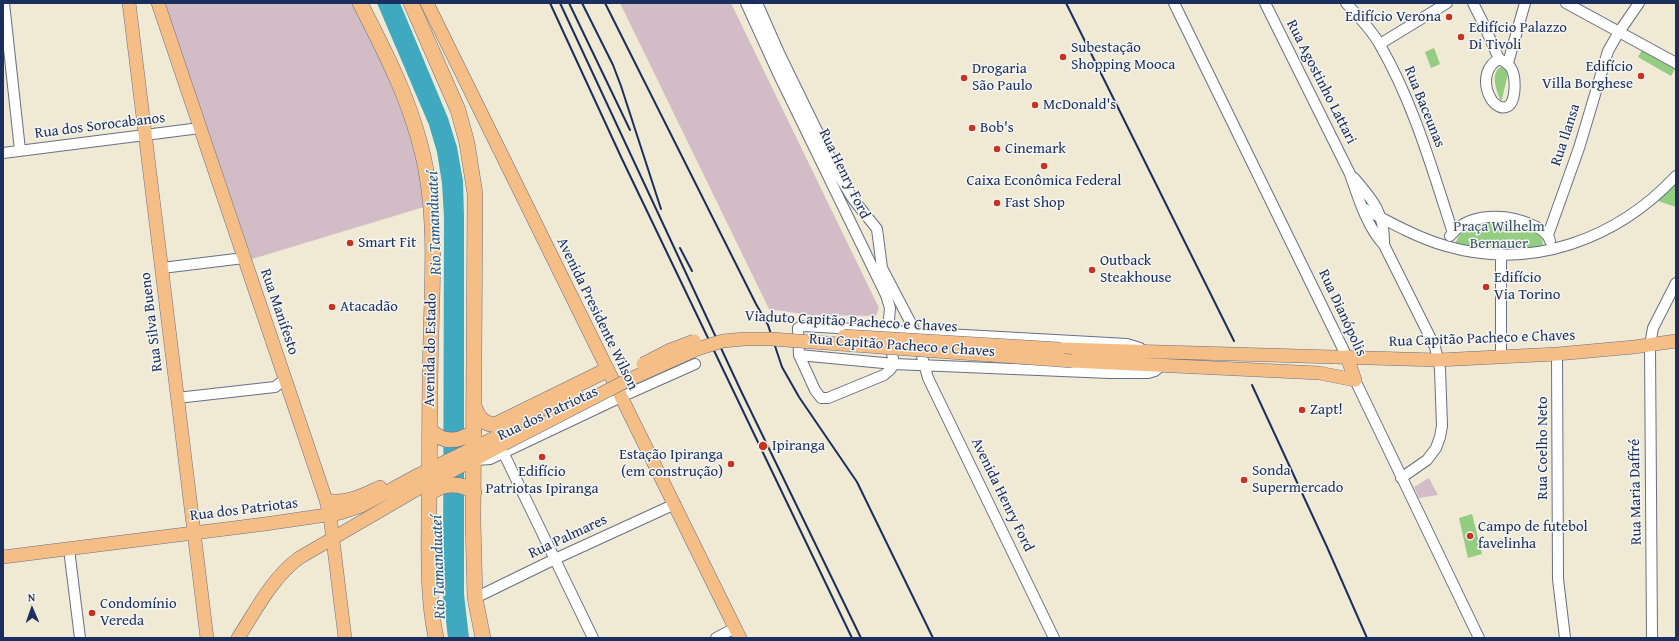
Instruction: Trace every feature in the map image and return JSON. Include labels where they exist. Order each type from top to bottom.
[{"type":"highway","name":"Avenida do Estado","points":[[360,3],[391,64],[414,126],[426,173],[431,228],[432,274],[430,594],[436,638]]},
{"type":"highway","points":[[411,3],[458,110],[467,143],[472,172],[475,208],[475,598],[482,638]]},
{"type":"highway","points":[[475,408],[478,415],[484,422],[497,424],[607,370]]},
{"type":"highway","points":[[430,430],[438,437],[450,441],[462,439],[474,430],[484,431],[503,443]]},
{"type":"highway","points":[[430,482],[437,488],[452,485],[464,486],[474,492]]},
{"type":"main road","name":"Rua Silva Bueno","points":[[129,3],[206,638]]},
{"type":"main road","name":"Rua Manifesto","points":[[158,3],[326,500],[330,516],[345,638]]},
{"type":"main road","name":"Avenida Presidente Wilson","points":[[427,3],[738,633]]},
{"type":"main road","name":"Viaduto Capitão Pacheco e Chaves","points":[[503,443],[670,350],[694,341],[720,334],[746,331],[767,331],[1060,350]]},
{"type":"main road","name":"Viaduto Capitão Pacheco e Chaves","points":[[474,454],[503,443],[633,378],[697,348],[723,341],[771,339],[1072,361]]},
{"type":"main road","name":"Rua Capitão Pacheco e Chaves","points":[[1060,350],[1438,360],[1557,354],[1650,345],[1676,340]]},
{"type":"main road","points":[[1130,369],[1132,360],[1137,356],[1149,352]]},
{"type":"main road","points":[[1254,370],[1259,363],[1258,355]]},
{"type":"main road","points":[[1319,373],[1340,369],[1344,366],[1347,357]]},
{"type":"main road","name":"Rua Dianópolis","points":[[1347,357],[1355,380]]},
{"type":"main road","name":"Rua Capitão Pacheco e Chaves","points":[[1072,361],[1130,369],[1160,366],[1319,373],[1355,380]]},
{"type":"main road","points":[[1072,361],[1110,373]]},
{"type":"main road","name":"Rua dos Patriotas","points":[[238,638],[283,571],[299,558],[430,482],[474,454]]},
{"type":"main road","name":"Rua dos Patriotas","points":[[3,557],[330,516],[361,506],[404,483],[430,482]]},
{"type":"main road","points":[[326,500],[348,500],[388,484],[404,483]]},
{"type":"street","points":[[4,3],[20,150]]},
{"type":"street","name":"Rua Henry Ford","points":[[746,3],[777,71],[858,236],[888,302],[890,315],[888,331],[894,364]]},
{"type":"street","points":[[757,3],[780,55],[839,176],[853,199],[877,228],[883,272],[915,331],[924,365]]},
{"type":"street","name":"Rua Dianópolis","points":[[1174,3],[1347,357]]},
{"type":"street","name":"Rua Agostinho Lattari","points":[[1265,3],[1350,174]]},
{"type":"street","name":"Rua Baceunas","points":[[1346,3],[1380,44],[1405,94],[1418,125],[1453,233]]},
{"type":"street","points":[[1380,44],[1447,3]]},
{"type":"street","points":[[1473,3],[1503,61],[1525,3]]},
{"type":"street","points":[[1566,3],[1676,63]]},
{"type":"street","name":"Rua Ilansa","points":[[1548,235],[1579,148],[1608,51],[1639,3]]},
{"type":"street","name":"Rua dos Sorocabanos","points":[[3,153],[200,128]]},
{"type":"street","points":[[1350,174],[1363,208],[1377,237],[1384,245],[1434,347],[1438,360],[1442,391],[1442,426],[1440,437],[1436,448],[1427,460],[1401,478]]},
{"type":"street","points":[[1350,174],[1375,204],[1382,218],[1384,245]]},
{"type":"street","points":[[1363,208],[1382,218],[1447,246],[1481,253],[1516,254],[1551,248],[1586,239],[1619,224],[1653,199],[1676,176]]},
{"type":"street","points":[[1447,246],[1455,230],[1466,223],[1478,219],[1500,216],[1525,221],[1536,226],[1548,235],[1551,248]]},
{"type":"street","points":[[858,236],[863,239],[870,240],[874,236],[877,228]]},
{"type":"street","points":[[1501,254],[1501,358]]},
{"type":"street","points":[[162,268],[244,258]]},
{"type":"street","name":"Rua Maria Daffré","points":[[1652,638],[1650,345],[1653,328],[1676,283]]},
{"type":"street","name":"Rua Capitão Pacheco e Chaves","points":[[1130,369],[1110,373],[894,364],[799,355],[798,329],[800,326],[915,331],[1127,344],[1149,352]]},
{"type":"street","name":"Rua Coelho Neto","points":[[1557,354],[1558,579],[1565,638]]},
{"type":"street","points":[[799,355],[815,390],[819,396],[824,399],[884,375],[894,364]]},
{"type":"street","name":"Rua dos Patriotas","points":[[503,443],[621,397],[695,364]]},
{"type":"street","name":"Avenida Henry Ford","points":[[924,365],[928,378],[1054,638]]},
{"type":"street","points":[[177,398],[275,386],[285,379]]},
{"type":"street","name":"Rua Dianópolis","points":[[1355,380],[1479,638]]},
{"type":"street","points":[[503,443],[555,559],[593,638]]},
{"type":"street","name":"Rua Palmares","points":[[475,598],[555,559],[675,504]]},
{"type":"street","points":[[69,549],[80,638]]},
{"type":"street","points":[[716,638],[738,633]]},
{"type":"shaded area","points":[[165,3],[355,3],[376,44],[409,128],[423,188],[424,207],[252,259]]},
{"type":"shaded area","points":[[620,3],[731,3],[879,308],[876,316],[809,315],[769,309]]},
{"type":"shaded area","points":[[1429,478],[1438,495],[1419,498],[1414,487]]},
{"type":"green space","points":[[1434,48],[1440,64],[1431,68],[1425,52]]},
{"type":"green space","points":[[1642,50],[1675,69],[1671,76],[1638,57]]},
{"type":"green space","points":[[1500,67],[1504,67],[1508,74],[1501,103],[1495,84],[1495,75]]},
{"type":"green space","points":[[1676,181],[1676,207],[1658,201]]},
{"type":"green space","name":"Praça Wilhelm Bernauer","points":[[1500,219],[1530,228],[1542,236],[1543,246],[1532,249],[1510,251],[1455,245],[1462,232],[1472,225]]},
{"type":"green space","name":"Campo de futebol favelinha","points":[[1472,514],[1482,554],[1468,558],[1459,518]]},
{"type":"water","name":"Rio Tamanduateí","points":[[377,3],[400,3],[448,118],[457,147],[463,181],[464,594],[469,638],[448,638],[443,595],[444,217],[442,183],[437,152],[429,125]]},
{"type":"railway","points":[[550,3],[622,159],[852,638]]},
{"type":"railway","points":[[560,3],[741,391],[861,638]]},
{"type":"railway","points":[[569,3],[630,130]]},
{"type":"railway","points":[[582,3],[613,65],[661,209]]},
{"type":"railway","points":[[605,3],[756,304],[768,325],[782,367],[799,397],[857,482],[933,638]]},
{"type":"railway","points":[[1066,3],[1234,341]]},
{"type":"railway","points":[[680,248],[692,271]]},
{"type":"railway","points":[[1252,385],[1327,547],[1367,638]]},
{"type":"place","name":"Edifício Verona","points":[[1449,17]]},
{"type":"place","name":"Edifício Palazzo Di Tivoli","points":[[1461,37]]},
{"type":"place","name":"Subestação Shopping Mooca","points":[[1063,57]]},
{"type":"place","name":"Edifício Villa Borghese","points":[[1641,76]]},
{"type":"place","name":"Drogaria São Paulo","points":[[964,78]]},
{"type":"place","name":"McDonald's","points":[[1035,105]]},
{"type":"place","name":"Bob's","points":[[972,128]]},
{"type":"place","name":"Cinemark","points":[[997,149]]},
{"type":"place","name":"Caixa Econômica Federal","points":[[1044,166]]},
{"type":"place","name":"Fast Shop","points":[[997,203]]},
{"type":"place","name":"Smart Fit","points":[[350,243]]},
{"type":"place","name":"Outback Steakhouse","points":[[1092,270]]},
{"type":"place","name":"Edifício Via Torino","points":[[1486,287]]},
{"type":"place","name":"Atacadão","points":[[332,307]]},
{"type":"place","name":"Zapt!","points":[[1302,410]]},
{"type":"place","name":"Ipiranga","points":[[763,446]]},
{"type":"place","name":"Edifício Patriotas Ipiranga","points":[[542,457]]},
{"type":"place","name":"Estação Ipiranga (em construção)","points":[[731,464]]},
{"type":"place","name":"Sonda Supermercado","points":[[1244,480]]},
{"type":"place","name":"Campo de futebol favelinha","points":[[1470,536]]},
{"type":"place","name":"Condomínio Vereda","points":[[92,613]]}]
